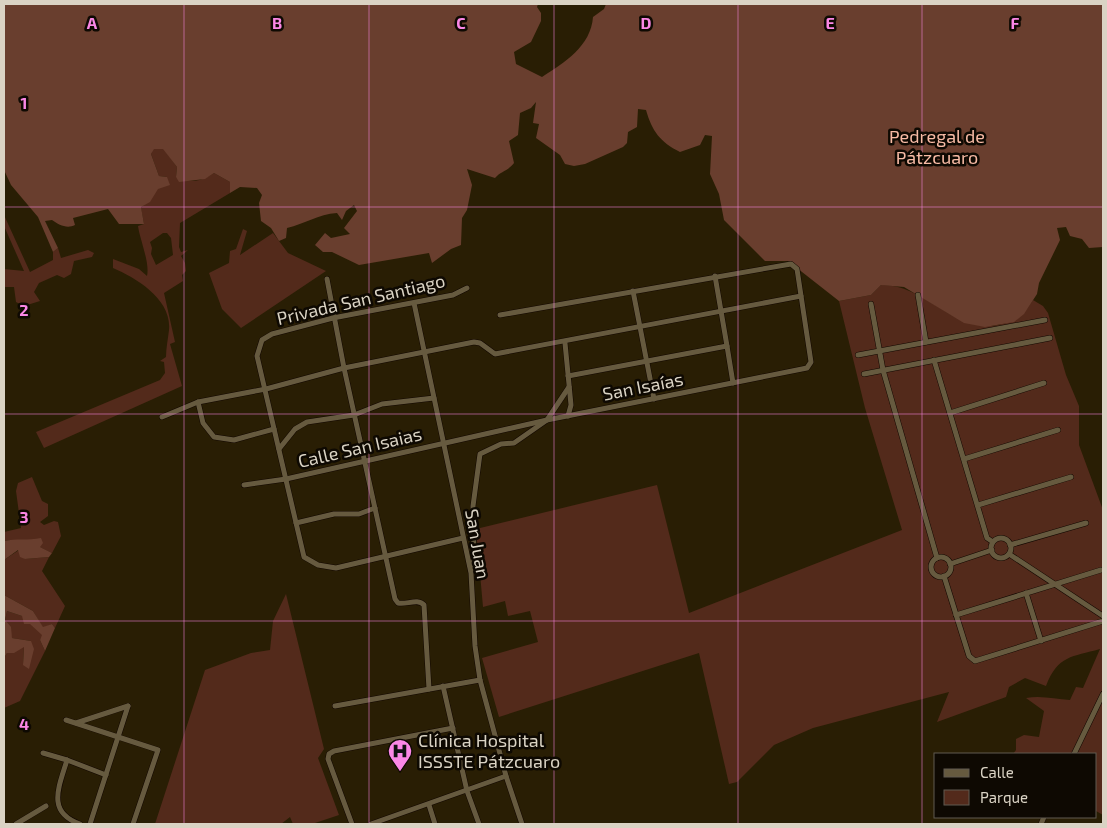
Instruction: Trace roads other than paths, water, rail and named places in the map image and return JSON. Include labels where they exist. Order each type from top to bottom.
[{"type":"street","points":[[162,417],[198,402],[266,389],[344,368],[474,342],[480,343],[495,354],[801,296],[797,270],[791,264],[715,276],[500,316]]},
{"type":"street","points":[[715,276],[733,383]]},
{"type":"street","points":[[327,278],[333,318],[384,557],[398,603],[417,602],[424,605],[429,689]]},
{"type":"street","name":"Privada San Santiago","points":[[266,389],[257,356],[262,340],[272,334],[333,318],[453,294],[467,288]]},
{"type":"street","points":[[633,291],[654,399]]},
{"type":"street","points":[[918,294],[926,342]]},
{"type":"street","name":"San Isaías","points":[[483,436],[547,420],[810,366],[811,362],[801,296]]},
{"type":"street","name":"San Juan","points":[[414,303],[462,538],[471,572],[475,646],[480,680],[506,776],[522,824]]},
{"type":"street","points":[[871,304],[883,370],[937,558]]},
{"type":"street","points":[[858,356],[1045,320]]},
{"type":"street","points":[[864,374],[1050,338]]},
{"type":"street","points":[[565,342],[571,405],[568,416]]},
{"type":"street","points":[[568,376],[727,346]]},
{"type":"street","points":[[934,360],[988,538],[994,542]]},
{"type":"street","points":[[950,413],[1044,383]]},
{"type":"street","points":[[471,572],[474,559],[473,506],[480,454],[501,444],[514,443],[547,420],[569,387]]},
{"type":"street","points":[[266,389],[304,557],[318,565],[336,568],[462,538]]},
{"type":"street","points":[[279,449],[295,429],[307,422],[354,415],[382,404],[434,398]]},
{"type":"street","points":[[198,402],[203,423],[214,437],[234,440],[274,429]]},
{"type":"street","points":[[964,459],[1058,430]]},
{"type":"street","name":"Calle San Isaias","points":[[244,485],[286,479],[443,443],[483,436]]},
{"type":"street","points":[[978,505],[1072,476]]},
{"type":"street","points":[[296,523],[334,514],[359,514],[375,508]]},
{"type":"street","points":[[1010,545],[1086,523]]},
{"type":"street","points":[[1009,554],[1001,558],[995,556],[992,550],[994,542],[998,538],[1004,539],[1010,545]]},
{"type":"street","points":[[1009,554],[1010,545]]},
{"type":"street","points":[[950,564],[992,550]]},
{"type":"street","points":[[1009,554],[1103,619]]},
{"type":"street","points":[[937,558],[946,559],[950,564],[949,572],[944,576],[938,577],[932,571],[931,565],[937,558]]},
{"type":"street","points":[[956,615],[1101,570]]},
{"type":"street","points":[[944,576],[968,656],[975,661],[1041,641],[1103,619]]},
{"type":"street","points":[[1026,594],[1041,641]]},
{"type":"street","points":[[335,706],[480,680]]},
{"type":"street","points":[[443,686],[467,791],[479,824]]},
{"type":"street","points":[[1074,753],[1103,694]]},
{"type":"street","points":[[76,723],[128,706],[90,824]]},
{"type":"street","points":[[66,720],[158,750],[133,824]]},
{"type":"street","points":[[352,824],[328,759],[329,754],[334,751],[453,728]]},
{"type":"street","points":[[42,753],[67,760],[106,776]]},
{"type":"street","points":[[67,760],[57,803],[60,813],[67,820],[80,824]]},
{"type":"street","points":[[371,824],[429,805],[506,776]]},
{"type":"street","points":[[429,805],[435,824]]},
{"type":"street","points":[[16,824],[46,806]]},
{"type":"place","name":"Clínica Hospital ISSSTE Pátzcuaro","points":[[400,772]]},
{"type":"park label","name":"Pedregal de Pátzcuaro","points":[[937,147]]}]
